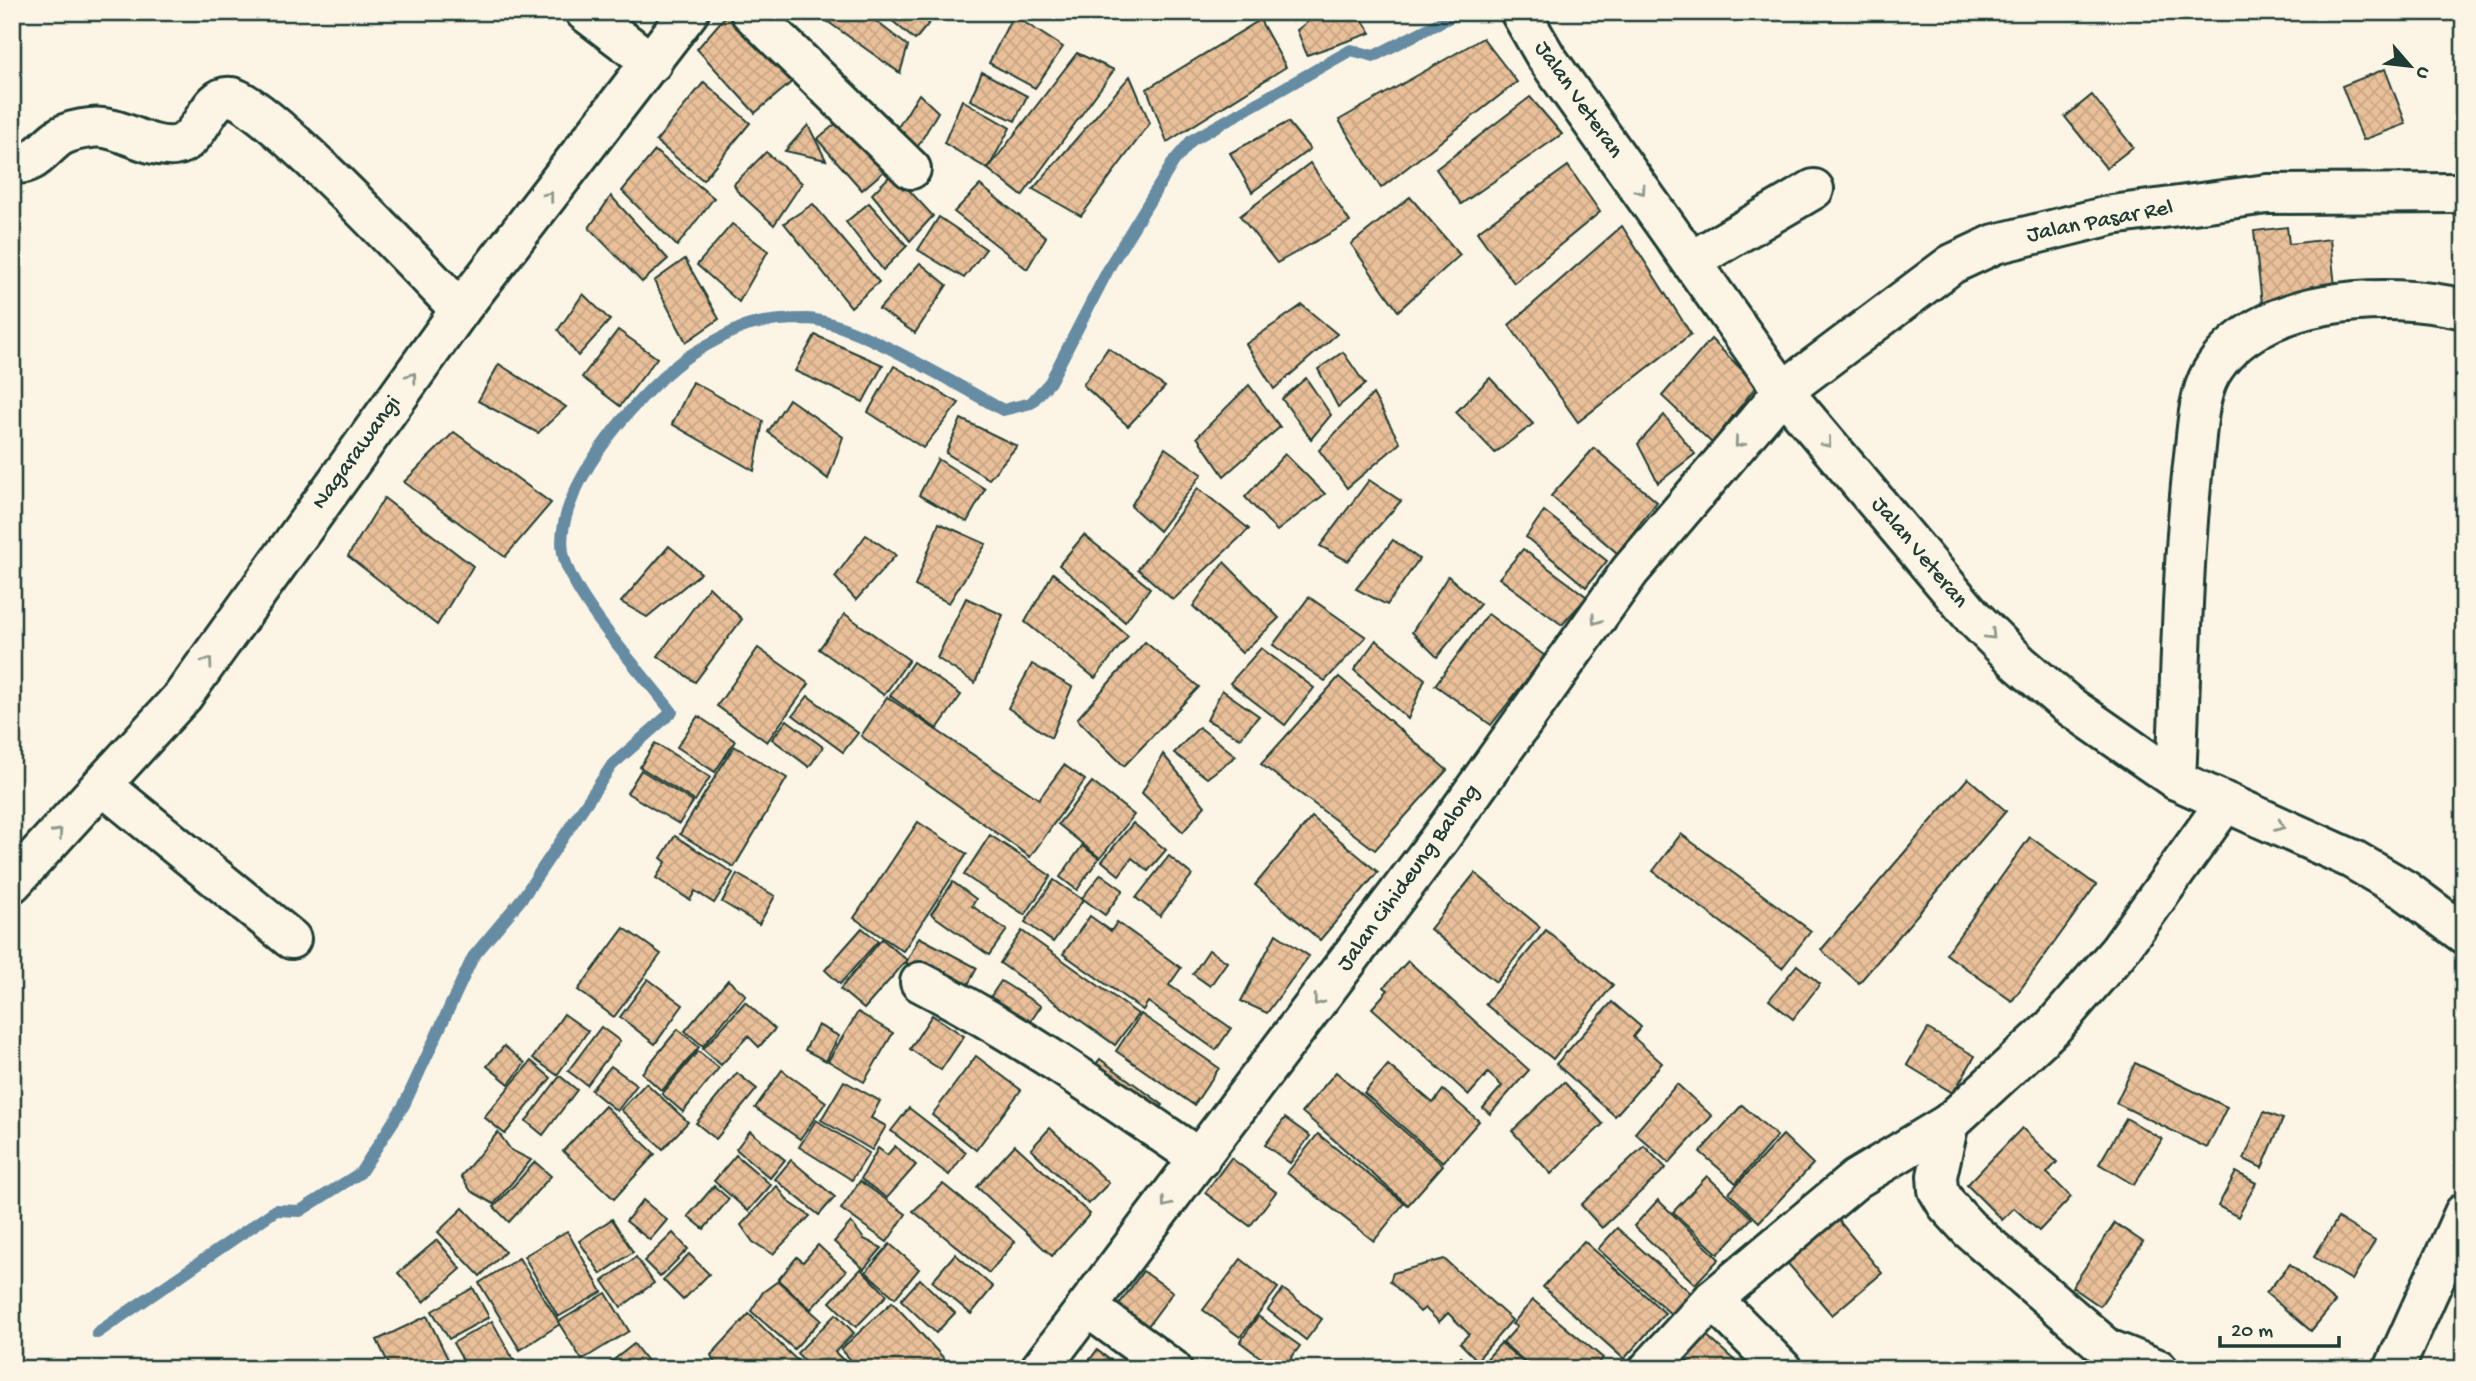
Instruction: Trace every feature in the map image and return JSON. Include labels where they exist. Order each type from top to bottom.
[{"type":"street","points":[[584,12],[652,63]]},
{"type":"street","name":"Nagarawangi","points":[[12,883],[183,696],[460,310],[689,12]]},
{"type":"street","points":[[750,12],[911,169]]},
{"type":"street","name":"Jalan Veteran","points":[[1520,12],[1546,57],[1783,391],[1973,617],[2020,664],[2068,705],[2176,780],[2352,859],[2405,890],[2464,934]]},
{"type":"street","points":[[12,162],[20,165],[31,161],[59,137],[75,130],[97,127],[176,146],[190,141],[218,100],[229,96],[254,109],[338,185],[460,310]]},
{"type":"street","points":[[1691,261],[1814,189]]},
{"type":"street","name":"Jalan Pasar Rel","points":[[1783,391],[1952,264],[1995,244],[2112,215],[2267,194],[2464,193]]},
{"type":"street","points":[[2176,780],[2189,500],[2201,405],[2210,374],[2241,339],[2261,325],[2309,308],[2386,301],[2464,309]]},
{"type":"street","name":"Jalan Cihideung Balong","points":[[1040,1369],[1441,837],[1630,571],[1783,391]]},
{"type":"street","points":[[102,785],[291,939]]},
{"type":"street","points":[[1649,1369],[1713,1299],[1856,1179],[1950,1123],[2053,1027],[2118,953],[2225,803]]},
{"type":"street","points":[[920,982],[974,1010],[1048,1055],[1200,1159]]},
{"type":"street","points":[[1950,1123],[1937,1176],[1938,1190],[1947,1205],[2098,1359],[2158,1369]]},
{"type":"street","points":[[2395,1369],[2464,1213]]},
{"type":"street","points":[[1713,1299],[1782,1369]]},
{"type":"street","points":[[1087,1307],[1172,1369]]},
{"type":"building","points":[[729,12],[738,12],[799,76],[755,113],[697,49]]},
{"type":"building","points":[[832,12],[864,12],[908,46],[900,73],[824,19]]},
{"type":"building","points":[[882,12],[930,12],[935,16],[915,40]]},
{"type":"building","points":[[1320,12],[1357,12],[1371,33],[1307,55],[1297,30]]},
{"type":"building","points":[[1013,15],[1063,47],[1035,88],[989,63]]},
{"type":"building","points":[[1260,20],[1286,67],[1167,142],[1147,89]]},
{"type":"building","points":[[1483,38],[1517,82],[1381,188],[1339,120]]},
{"type":"building","points":[[1077,53],[1114,70],[1022,196],[988,169]]},
{"type":"building","points":[[2385,69],[2406,124],[2363,140],[2342,86]]},
{"type":"building","points":[[982,72],[1027,96],[1015,121],[970,100]]},
{"type":"building","points":[[1130,76],[1150,123],[1081,216],[1033,189]]},
{"type":"building","points":[[704,82],[750,123],[703,180],[656,141]]},
{"type":"building","points":[[919,94],[938,112],[914,153],[890,140]]},
{"type":"building","points":[[2092,95],[2133,147],[2106,168],[2065,117]]},
{"type":"building","points":[[1530,97],[1562,134],[1461,204],[1436,169]]},
{"type":"building","points":[[962,100],[1010,128],[988,169],[944,143]]},
{"type":"building","points":[[839,121],[890,166],[862,190],[817,139]]},
{"type":"building","points":[[1288,122],[1310,149],[1252,192],[1230,153]]},
{"type":"building","points":[[808,125],[826,160],[785,151]]},
{"type":"building","points":[[655,151],[714,198],[677,246],[622,191]]},
{"type":"building","points":[[766,152],[802,183],[774,225],[737,191],[734,184]]},
{"type":"building","points":[[1310,163],[1350,222],[1277,263],[1240,216]]},
{"type":"building","points":[[1568,166],[1600,212],[1514,283],[1477,232]]},
{"type":"building","points":[[893,173],[933,216],[910,241],[872,194]]},
{"type":"building","points":[[980,185],[1046,237],[1027,269],[954,212]]},
{"type":"building","points":[[611,196],[668,259],[642,282],[589,228]]},
{"type":"building","points":[[1410,197],[1460,255],[1398,311],[1351,244]]},
{"type":"building","points":[[869,203],[907,246],[883,270],[846,222]]},
{"type":"building","points":[[813,204],[879,282],[851,307],[784,223]]},
{"type":"building","points":[[939,217],[986,249],[964,278],[918,250]]},
{"type":"building","points":[[732,224],[768,251],[739,302],[697,265]]},
{"type":"building","points":[[1622,226],[1691,334],[1578,422],[1509,325]]},
{"type":"building","points":[[2287,227],[2289,244],[2330,239],[2336,296],[2262,304],[2254,231]]},
{"type":"building","points":[[685,259],[719,319],[686,342],[654,281]]},
{"type":"building","points":[[920,263],[947,285],[915,333],[879,309]]},
{"type":"building","points":[[583,294],[610,320],[578,356],[558,330]]},
{"type":"building","points":[[1302,305],[1337,334],[1274,389],[1246,344]]},
{"type":"building","points":[[618,330],[657,358],[620,406],[582,377]]},
{"type":"building","points":[[815,335],[883,365],[863,402],[795,371]]},
{"type":"building","points":[[1711,339],[1757,385],[1712,443],[1662,396]]},
{"type":"building","points":[[1108,348],[1165,387],[1128,426],[1083,385]]},
{"type":"building","points":[[1343,352],[1365,384],[1338,407],[1318,369]]},
{"type":"building","points":[[499,364],[566,407],[538,433],[478,401]]},
{"type":"building","points":[[894,366],[959,403],[923,448],[868,412]]},
{"type":"building","points":[[1306,378],[1331,415],[1311,439],[1282,399]]},
{"type":"building","points":[[1490,378],[1533,424],[1495,453],[1456,412]]},
{"type":"building","points":[[693,382],[763,421],[754,471],[672,424]]},
{"type":"building","points":[[1249,385],[1280,427],[1224,476],[1197,437]]},
{"type":"building","points":[[1373,394],[1400,443],[1347,488],[1319,450]]},
{"type":"building","points":[[789,399],[843,437],[828,479],[768,432]]},
{"type":"building","points":[[1664,415],[1695,454],[1658,483],[1638,444]]},
{"type":"building","points":[[961,419],[1017,446],[989,479],[946,453]]},
{"type":"building","points":[[454,432],[551,503],[505,557],[404,482]]},
{"type":"building","points":[[1165,448],[1202,474],[1159,531],[1131,506]]},
{"type":"building","points":[[1594,448],[1657,502],[1617,553],[1551,496]]},
{"type":"building","points":[[1285,454],[1325,494],[1277,531],[1245,497]]},
{"type":"building","points":[[938,459],[985,489],[967,522],[919,495]]},
{"type":"building","points":[[1369,480],[1401,501],[1348,561],[1320,546]]},
{"type":"building","points":[[1198,488],[1249,529],[1173,600],[1138,569]]},
{"type":"building","points":[[384,498],[473,566],[437,625],[348,556]]},
{"type":"building","points":[[1544,511],[1607,561],[1586,587],[1526,537]]},
{"type":"building","points":[[939,523],[986,544],[949,603],[915,586]]},
{"type":"building","points":[[866,535],[896,555],[856,600],[835,577]]},
{"type":"building","points":[[1084,535],[1150,588],[1125,622],[1059,565]]},
{"type":"building","points":[[1393,540],[1419,559],[1387,605],[1356,589]]},
{"type":"building","points":[[669,546],[701,573],[647,617],[621,602]]},
{"type":"building","points":[[1523,549],[1587,597],[1562,625],[1499,578]]},
{"type":"building","points":[[1224,562],[1279,618],[1242,653],[1193,606]]},
{"type":"building","points":[[1053,573],[1128,636],[1095,678],[1025,622]]},
{"type":"building","points":[[1448,576],[1480,604],[1437,657],[1412,632]]},
{"type":"building","points":[[709,587],[742,619],[695,682],[658,656]]},
{"type":"building","points":[[1309,597],[1366,637],[1325,681],[1273,645]]},
{"type":"building","points":[[966,598],[1003,615],[975,683],[937,658]]},
{"type":"building","points":[[845,614],[909,660],[884,695],[819,649]]},
{"type":"building","points":[[1488,614],[1545,656],[1491,725],[1435,685]]},
{"type":"building","points":[[1376,640],[1425,679],[1408,719],[1354,670]]},
{"type":"building","points":[[1145,642],[1199,687],[1124,766],[1077,719]]},
{"type":"building","points":[[758,648],[809,684],[767,742],[717,706]]},
{"type":"building","points":[[1261,648],[1314,688],[1285,725],[1230,683]]},
{"type":"building","points":[[913,662],[961,695],[937,729],[890,696]]},
{"type":"building","points":[[1032,664],[1072,687],[1051,738],[1008,708]]},
{"type":"building","points":[[1339,677],[1447,770],[1375,850],[1261,764]]},
{"type":"building","points":[[1222,690],[1259,716],[1240,738],[1207,720]]},
{"type":"building","points":[[808,696],[858,733],[843,752],[793,715]]},
{"type":"building","points":[[887,697],[1039,799],[1064,765],[1085,780],[1030,857],[861,736]]},
{"type":"building","points":[[698,716],[735,741],[715,772],[677,747]]},
{"type":"building","points":[[787,720],[823,747],[809,767],[772,739]]},
{"type":"building","points":[[1199,727],[1236,756],[1207,778],[1174,753]]},
{"type":"building","points":[[655,743],[710,777],[695,801],[640,767]]},
{"type":"building","points":[[734,746],[787,778],[734,867],[680,834]]},
{"type":"building","points":[[1163,754],[1205,806],[1183,832],[1142,793]]},
{"type":"building","points":[[641,770],[693,802],[679,824],[627,793]]},
{"type":"building","points":[[1968,778],[2006,811],[1859,983],[1821,950]]},
{"type":"building","points":[[1092,782],[1134,815],[1100,858],[1058,824]]},
{"type":"building","points":[[1312,817],[1378,872],[1320,940],[1255,885]]},
{"type":"building","points":[[918,822],[967,854],[903,951],[854,918]]},
{"type":"building","points":[[1133,823],[1166,850],[1148,871],[1132,858],[1119,875],[1102,861]]},
{"type":"building","points":[[1681,834],[1811,931],[1782,968],[1653,871]]},
{"type":"building","points":[[990,835],[1051,876],[1025,915],[964,875]]},
{"type":"building","points":[[675,836],[733,873],[714,903],[695,891],[690,900],[656,878],[666,862],[661,858]]},
{"type":"building","points":[[2030,837],[2096,885],[2012,1001],[1946,954]]},
{"type":"building","points":[[1082,846],[1099,858],[1077,890],[1060,877]]},
{"type":"building","points":[[1169,856],[1192,875],[1160,916],[1136,898]]},
{"type":"building","points":[[1475,873],[1540,927],[1496,982],[1430,929]]},
{"type":"building","points":[[737,874],[775,896],[759,924],[722,902]]},
{"type":"building","points":[[1101,874],[1123,890],[1105,915],[1082,898]]},
{"type":"building","points":[[1054,880],[1083,900],[1053,942],[1025,922]]},
{"type":"building","points":[[953,882],[976,899],[972,906],[1007,930],[989,955],[931,914]]},
{"type":"building","points":[[1090,916],[1111,931],[1117,922],[1181,968],[1169,985],[1231,1028],[1216,1050],[1148,1002],[1143,1010],[1063,954]]},
{"type":"building","points":[[624,928],[661,954],[614,1017],[578,990]]},
{"type":"building","points":[[862,928],[878,941],[840,984],[825,970]]},
{"type":"building","points":[[1546,930],[1613,985],[1553,1059],[1485,1004]]},
{"type":"building","points":[[1022,931],[1138,1014],[1115,1045],[1000,963]]},
{"type":"building","points":[[1276,934],[1309,956],[1267,1013],[1241,1001]]},
{"type":"building","points":[[919,937],[977,968],[963,994],[906,963]]},
{"type":"building","points":[[882,939],[907,960],[864,1009],[840,989]]},
{"type":"building","points":[[1209,950],[1227,962],[1210,986],[1193,974]]},
{"type":"building","points":[[1408,961],[1529,1070],[1490,1114],[1483,1108],[1502,1086],[1488,1073],[1469,1095],[1372,1008],[1388,990],[1384,987]]},
{"type":"building","points":[[1797,965],[1820,984],[1793,1019],[1769,1000]]},
{"type":"building","points":[[648,979],[683,1005],[655,1044],[620,1017]]},
{"type":"building","points":[[728,980],[746,995],[703,1046],[685,1031]]},
{"type":"building","points":[[1001,981],[1041,1006],[1025,1030],[985,1005]]},
{"type":"building","points":[[745,1002],[775,1029],[759,1047],[748,1036],[721,1065],[703,1049]]},
{"type":"building","points":[[1612,1002],[1641,1027],[1633,1037],[1662,1063],[1615,1116],[1556,1064]]},
{"type":"building","points":[[858,1012],[893,1033],[864,1082],[828,1061]]},
{"type":"building","points":[[564,1014],[588,1031],[557,1075],[533,1058]]},
{"type":"building","points":[[1141,1014],[1219,1068],[1194,1105],[1116,1051]]},
{"type":"building","points":[[932,1015],[964,1036],[941,1070],[910,1049]]},
{"type":"building","points":[[818,1025],[839,1036],[826,1061],[805,1050]]},
{"type":"building","points":[[601,1027],[620,1041],[587,1085],[568,1071]]},
{"type":"building","points":[[678,1029],[699,1047],[662,1091],[642,1073]]},
{"type":"building","points":[[1928,1029],[1975,1056],[1953,1093],[1907,1065]]},
{"type":"building","points":[[504,1046],[525,1063],[509,1084],[487,1066]]},
{"type":"building","points":[[698,1051],[719,1068],[683,1112],[662,1094]]},
{"type":"building","points":[[976,1056],[1021,1090],[976,1150],[932,1115]]},
{"type":"building","points":[[1100,1059],[1163,1105],[1151,1121],[1088,1075]]},
{"type":"building","points":[[531,1061],[551,1078],[505,1134],[484,1117]]},
{"type":"building","points":[[2135,1063],[2227,1107],[2207,1148],[2116,1103]]},
{"type":"building","points":[[1388,1065],[1433,1103],[1443,1090],[1479,1121],[1443,1162],[1364,1093]]},
{"type":"building","points":[[611,1066],[637,1085],[617,1111],[591,1090]]},
{"type":"building","points":[[782,1070],[826,1102],[800,1139],[755,1108]]},
{"type":"building","points":[[1336,1072],[1443,1165],[1408,1205],[1302,1112]]},
{"type":"building","points":[[737,1073],[757,1089],[716,1139],[696,1123]]},
{"type":"building","points":[[560,1076],[577,1090],[543,1135],[526,1121]]},
{"type":"building","points":[[844,1081],[880,1101],[871,1118],[886,1126],[872,1150],[821,1120]]},
{"type":"building","points":[[1564,1082],[1603,1124],[1551,1174],[1512,1131]]},
{"type":"building","points":[[646,1083],[688,1122],[663,1149],[621,1110]]},
{"type":"building","points":[[1677,1084],[1712,1116],[1669,1163],[1635,1133]]},
{"type":"building","points":[[1742,1105],[1777,1136],[1736,1183],[1700,1152]]},
{"type":"building","points":[[605,1106],[655,1154],[614,1199],[563,1151]]},
{"type":"building","points":[[909,1108],[966,1152],[949,1175],[891,1131]]},
{"type":"building","points":[[2264,1112],[2283,1119],[2262,1168],[2244,1159]]},
{"type":"building","points":[[1285,1118],[1310,1136],[1290,1163],[1265,1145]]},
{"type":"building","points":[[2126,1118],[2162,1139],[2134,1185],[2099,1164]]},
{"type":"building","points":[[816,1120],[869,1153],[852,1180],[799,1147]]},
{"type":"building","points":[[1050,1128],[1109,1183],[1088,1204],[1031,1149]]},
{"type":"building","points":[[2022,1128],[2057,1162],[2047,1173],[2071,1197],[2039,1231],[2014,1208],[2002,1220],[1967,1185]]},
{"type":"building","points":[[750,1131],[785,1160],[770,1178],[736,1149]]},
{"type":"building","points":[[498,1132],[511,1150],[531,1160],[494,1204],[471,1191],[461,1176]]},
{"type":"building","points":[[1318,1134],[1404,1203],[1374,1241],[1287,1173]]},
{"type":"building","points":[[1783,1135],[1813,1164],[1759,1222],[1729,1193]]},
{"type":"building","points":[[1015,1145],[1090,1214],[1052,1256],[977,1187]]},
{"type":"building","points":[[895,1146],[916,1165],[887,1198],[861,1179],[878,1148],[887,1155]]},
{"type":"building","points":[[1644,1146],[1666,1168],[1602,1228],[1581,1205]]},
{"type":"building","points":[[736,1155],[771,1185],[748,1211],[714,1181]]},
{"type":"building","points":[[1231,1158],[1276,1192],[1250,1226],[1205,1193]]},
{"type":"building","points":[[791,1160],[835,1197],[819,1215],[775,1179]]},
{"type":"building","points":[[535,1162],[551,1176],[509,1222],[494,1207]]},
{"type":"building","points":[[2236,1172],[2256,1183],[2238,1217],[2218,1206]]},
{"type":"building","points":[[1707,1176],[1752,1218],[1718,1254],[1673,1212]]},
{"type":"building","points":[[860,1181],[906,1214],[887,1242],[841,1209]]},
{"type":"building","points":[[943,1184],[1015,1242],[989,1273],[913,1211]]},
{"type":"building","points":[[714,1186],[729,1199],[704,1229],[688,1216]]},
{"type":"building","points":[[777,1186],[789,1202],[810,1216],[773,1254],[753,1242],[741,1225]]},
{"type":"building","points":[[643,1200],[667,1220],[650,1240],[626,1221]]},
{"type":"building","points":[[1658,1200],[1719,1259],[1695,1284],[1634,1226]]},
{"type":"building","points":[[463,1208],[505,1252],[480,1276],[438,1232]]},
{"type":"building","points":[[1835,1216],[1882,1273],[1832,1315],[1784,1259]]},
{"type":"building","points":[[2338,1218],[2375,1241],[2352,1280],[2314,1257]]},
{"type":"building","points":[[612,1219],[633,1252],[601,1274],[579,1241]]},
{"type":"building","points":[[851,1222],[864,1239],[882,1248],[864,1269],[834,1242]]},
{"type":"building","points":[[2115,1223],[2143,1242],[2100,1306],[2072,1287]]},
{"type":"building","points":[[1617,1228],[1691,1293],[1672,1315],[1598,1249]]},
{"type":"building","points":[[567,1231],[602,1292],[558,1317],[524,1256]]},
{"type":"building","points":[[673,1233],[688,1249],[660,1277],[644,1261]]},
{"type":"building","points":[[437,1240],[461,1269],[424,1302],[398,1273]]},
{"type":"building","points":[[1584,1241],[1665,1313],[1624,1359],[1543,1287]]},
{"type":"building","points":[[890,1244],[919,1269],[895,1298],[866,1272]]},
{"type":"building","points":[[818,1245],[846,1271],[811,1309],[778,1280],[797,1257],[803,1262]]},
{"type":"building","points":[[689,1254],[709,1274],[683,1300],[663,1280]]},
{"type":"building","points":[[955,1254],[993,1287],[971,1314],[932,1281]]},
{"type":"building","points":[[636,1257],[654,1283],[621,1307],[603,1281]]},
{"type":"building","points":[[519,1258],[560,1324],[520,1350],[479,1283]]},
{"type":"building","points":[[1241,1259],[1278,1288],[1240,1337],[1203,1310]]},
{"type":"building","points":[[1444,1259],[1512,1320],[1477,1360],[1460,1343],[1469,1334],[1448,1313],[1439,1322],[1425,1308],[1420,1312],[1390,1281],[1393,1273]]},
{"type":"building","points":[[2290,1264],[2335,1302],[2311,1331],[2266,1293]]},
{"type":"building","points":[[861,1269],[887,1295],[856,1327],[830,1302]]},
{"type":"building","points":[[1143,1271],[1173,1292],[1139,1338],[1110,1317]]},
{"type":"building","points":[[920,1279],[955,1313],[936,1333],[901,1300]]},
{"type":"building","points":[[778,1281],[821,1320],[794,1349],[751,1311],[763,1292]]},
{"type":"building","points":[[473,1288],[489,1317],[449,1339],[432,1311]]},
{"type":"building","points":[[1283,1289],[1322,1319],[1306,1340],[1268,1310]]},
{"type":"building","points":[[606,1293],[629,1331],[582,1360],[558,1322]]},
{"type":"building","points":[[1533,1300],[1603,1358],[1594,1369],[1534,1369],[1503,1343],[1517,1327],[1512,1324]]},
{"type":"building","points":[[892,1302],[949,1364],[943,1369],[859,1369],[841,1349]]},
{"type":"building","points":[[749,1314],[806,1369],[717,1369],[711,1355]]},
{"type":"building","points":[[836,1314],[854,1333],[835,1352],[852,1369],[812,1369],[797,1353]]},
{"type":"building","points":[[427,1316],[448,1359],[428,1369],[391,1369],[377,1340]]},
{"type":"building","points":[[1258,1316],[1300,1346],[1283,1369],[1276,1369],[1240,1342]]},
{"type":"building","points":[[492,1321],[517,1366],[511,1369],[468,1369],[453,1343]]},
{"type":"building","points":[[1705,1334],[1744,1369],[1697,1369],[1684,1358]]},
{"type":"building","points":[[1501,1343],[1531,1369],[1489,1369],[1483,1363]]},
{"type":"building","points":[[634,1344],[653,1369],[602,1369]]},
{"type":"building","points":[[1097,1350],[1122,1369],[1083,1369]]},
{"type":"building","points":[[1461,1357],[1473,1369],[1450,1369]]},
{"type":"waterway","points":[[97,1333],[276,1210],[300,1211],[360,1173],[404,1105],[473,957],[523,897],[612,765],[672,712],[612,638],[583,597],[565,561],[562,536],[569,508],[581,479],[599,450],[642,397],[683,360],[721,337],[770,321],[807,319],[826,322],[877,342],[1003,410],[1031,403],[1050,382],[1111,264],[1174,161],[1192,140],[1351,50],[1374,56],[1460,12]]}]
